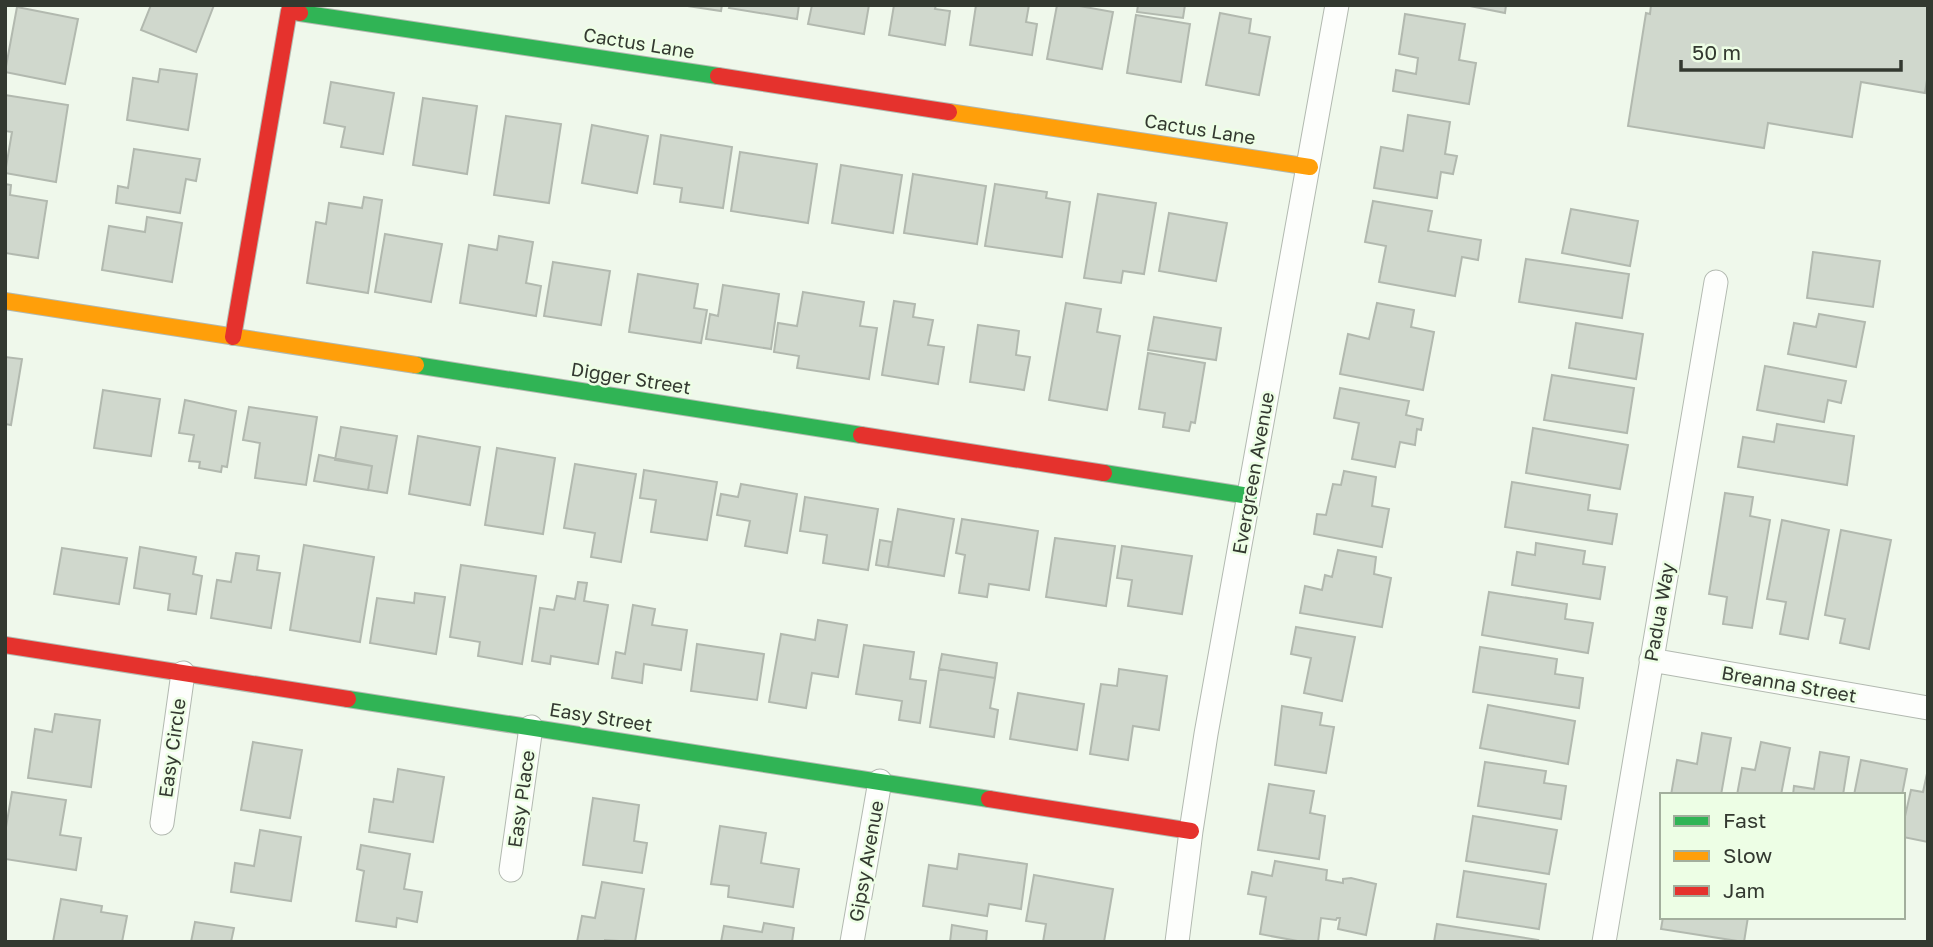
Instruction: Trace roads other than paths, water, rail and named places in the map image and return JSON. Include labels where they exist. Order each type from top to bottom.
[{"type":"street","name":"Evergreen Avenue","points":[[1177,942],[1206,734],[1337,5]]},
{"type":"street","name":"Cactus Lane","points":[[233,337],[289,11],[1310,167]]},
{"type":"street","name":"Padua Way","points":[[1604,942],[1716,282]]},
{"type":"street","name":"Digger Street","points":[[5,301],[1249,496]]},
{"type":"street","name":"Easy Street","points":[[5,645],[1191,831]]},
{"type":"street","name":"Breanna Street","points":[[1651,660],[1928,708]]},
{"type":"street","name":"Easy Circle","points":[[162,823],[183,673]]},
{"type":"street","name":"Easy Place","points":[[511,870],[531,727]]},
{"type":"street","name":"Gipsy Avenue","points":[[852,942],[880,781]]}]
